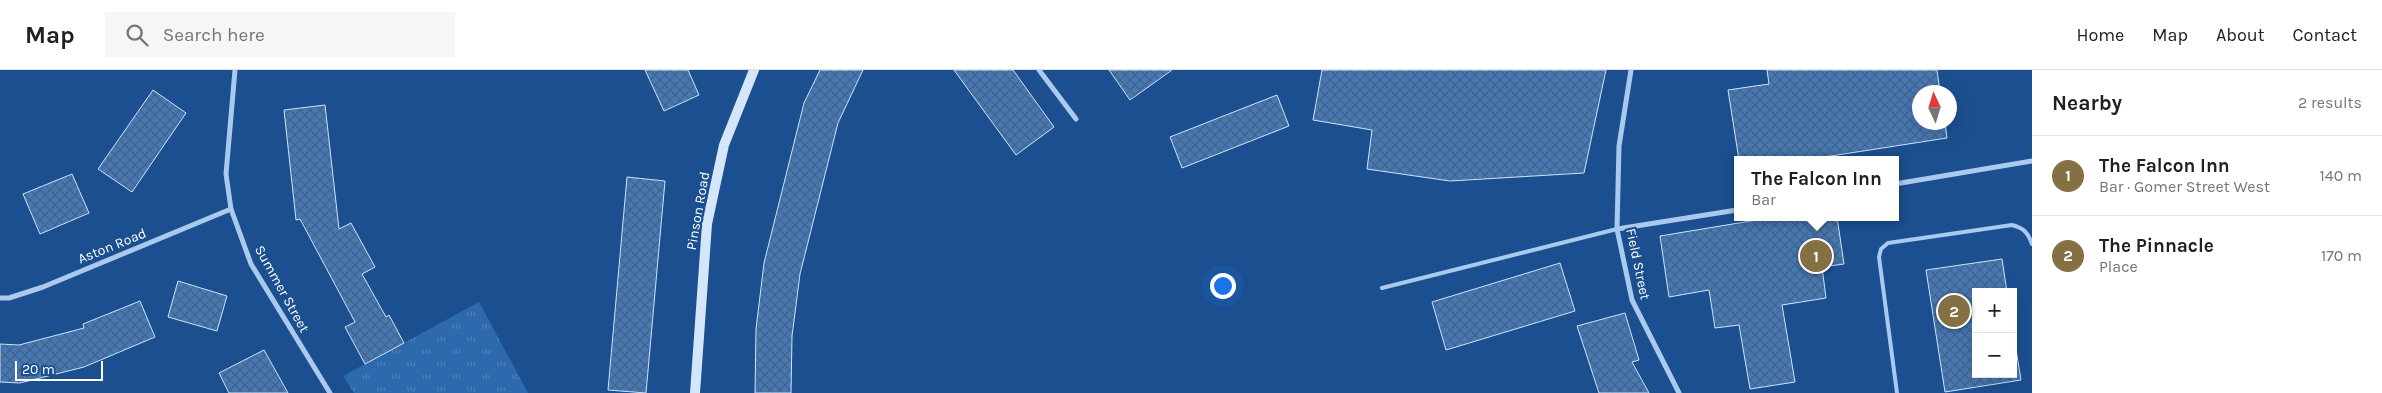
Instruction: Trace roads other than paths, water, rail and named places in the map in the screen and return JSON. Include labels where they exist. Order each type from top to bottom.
[{"type":"main road","name":"Pinson Road","points":[[695,393],[707,224],[724,145],[754,70]]},
{"type":"street","name":"Summer Street","points":[[235,70],[226,174],[230,209],[252,264],[330,393]]},
{"type":"street","points":[[1039,70],[1076,119]]},
{"type":"street","name":"Field Street","points":[[1631,70],[1619,146],[1617,229],[1632,300],[1679,393]]},
{"type":"street","points":[[1899,183],[2032,161]]},
{"type":"street","name":"Aston Road","points":[[0,298],[8,298],[43,287],[230,209]]},
{"type":"street","points":[[1617,229],[1734,210]]},
{"type":"lane","points":[[1897,393],[1879,257],[1881,249],[1888,243],[2012,225],[2020,227],[2029,235],[2032,244]]},
{"type":"lane","points":[[1382,288],[1617,229]]},
{"type":"place","name":"The Falcon Inn","points":[[1816,256]]},
{"type":"place","name":"The Pinnacle","points":[[1954,311]]}]
